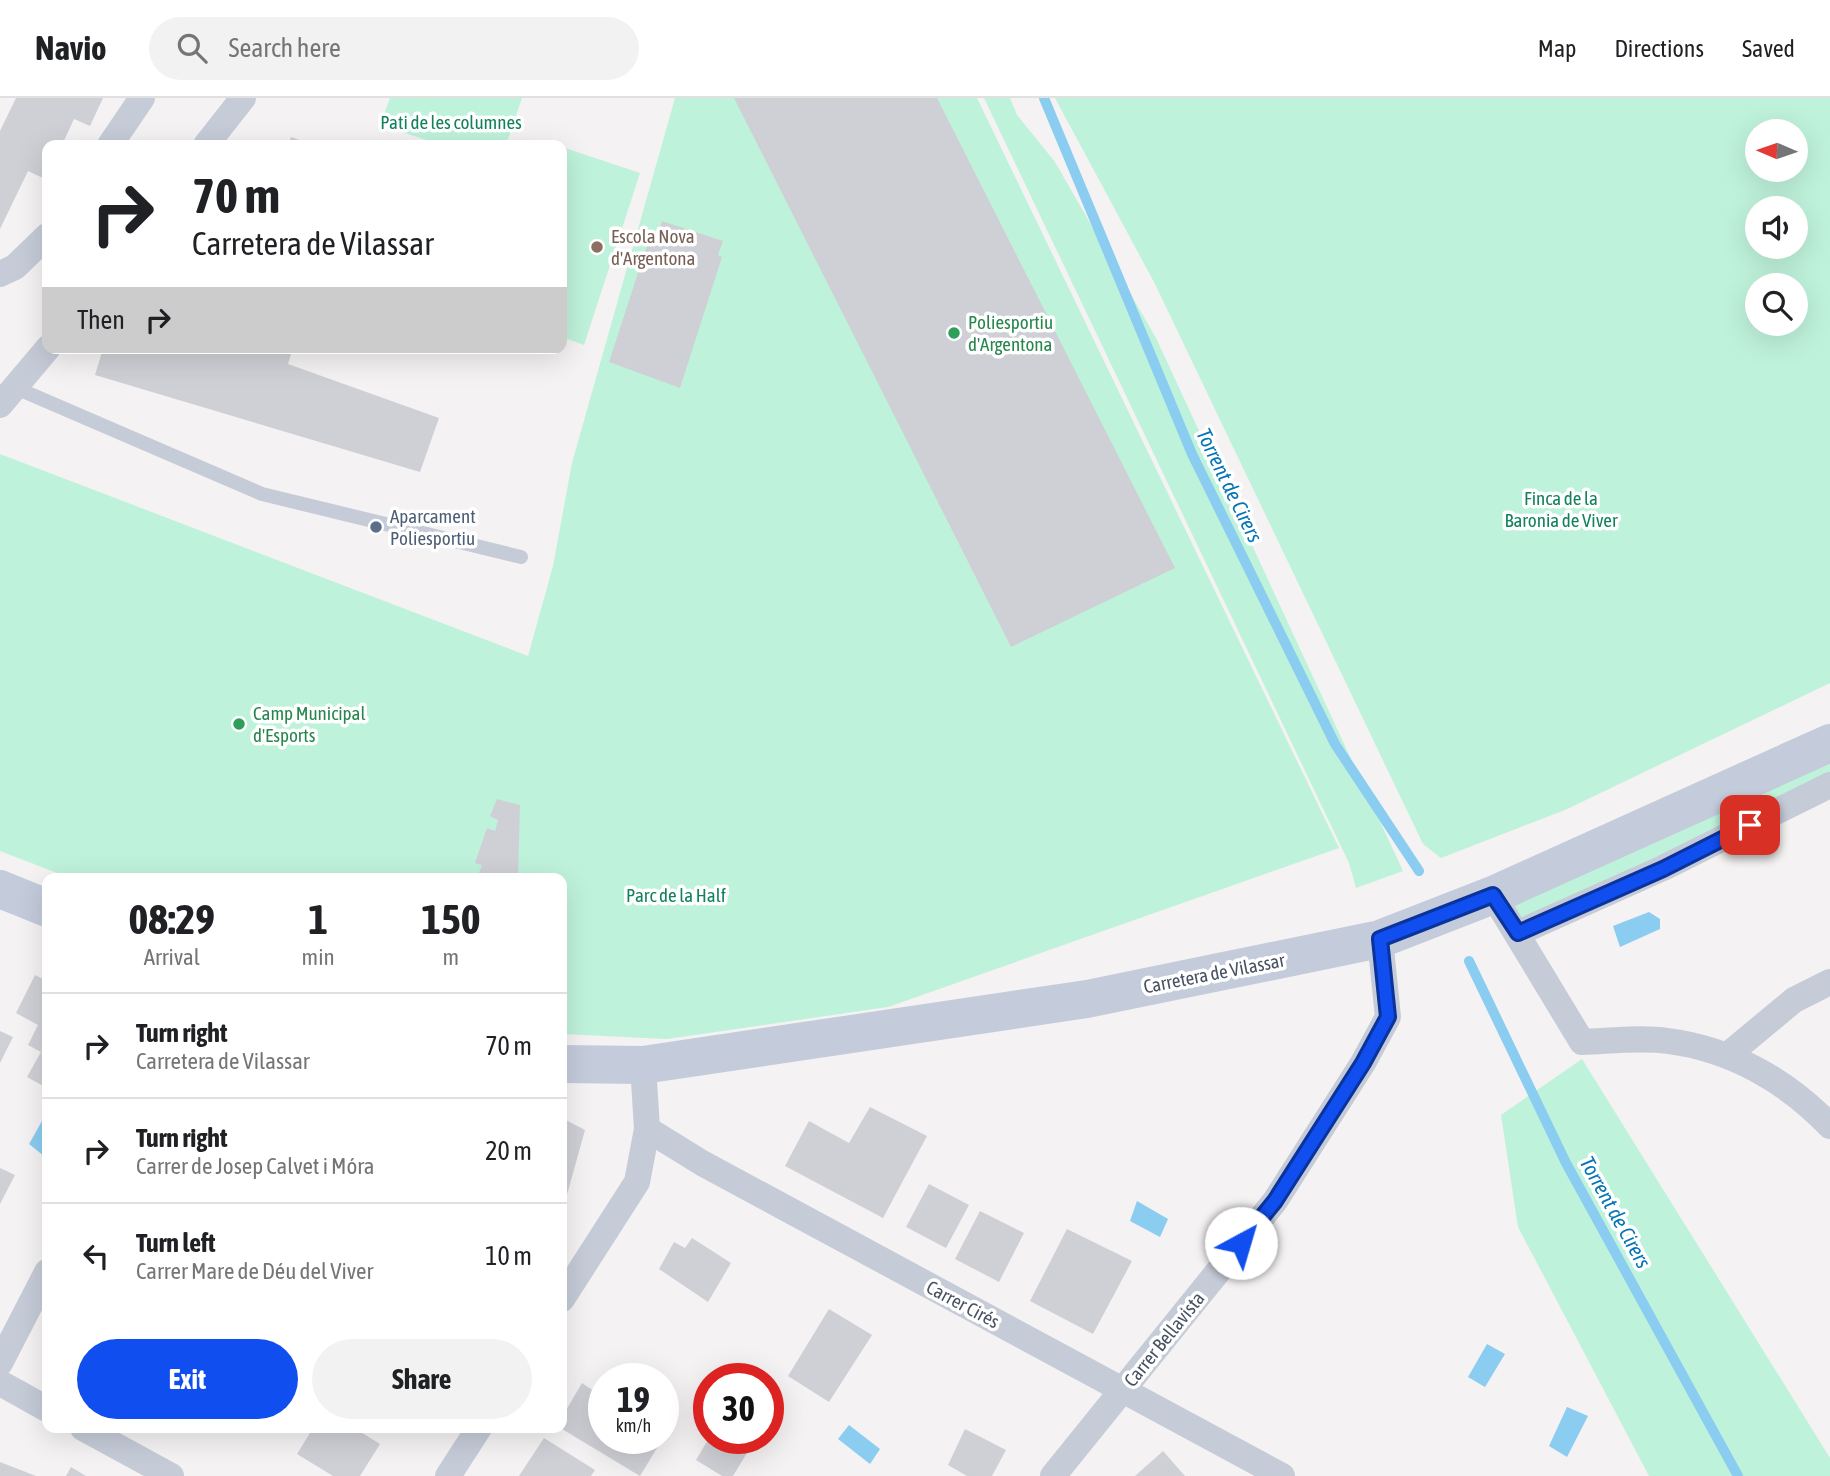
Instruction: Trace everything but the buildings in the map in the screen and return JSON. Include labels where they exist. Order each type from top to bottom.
[{"type":"street","points":[[113,140],[142,98]]},
{"type":"street","points":[[210,140],[243,98]]},
{"type":"street","points":[[0,274],[15,267],[42,241]]},
{"type":"street","points":[[8,396],[43,354]]},
{"type":"street","name":"Carretera de Vilassar","points":[[567,1064],[643,1065],[1087,999],[1380,939],[1493,895],[1830,743]]},
{"type":"street","points":[[1518,933],[1663,869],[1830,785]]},
{"type":"street","points":[[0,889],[42,906]]},
{"type":"street","points":[[1493,895],[1582,1042],[1666,1040],[1729,1054],[1804,1099],[1830,1126]]},
{"type":"street","name":"Carrer Bellavista","points":[[1052,1476],[1275,1201],[1363,1063],[1388,1017],[1380,939]]},
{"type":"street","points":[[1729,1054],[1794,1000],[1830,982]]},
{"type":"street","points":[[567,1291],[637,1182],[647,1129],[643,1065]]},
{"type":"street","name":"Carrer Cirés","points":[[647,1129],[702,1163],[1282,1476]]},
{"type":"street","points":[[0,1363],[42,1282]]},
{"type":"street","points":[[0,1383],[42,1406]]},
{"type":"street","points":[[92,1433],[170,1476]]},
{"type":"street","points":[[448,1476],[476,1433]]},
{"type":"lane","points":[[8,396],[262,494],[521,557]]},
{"type":"green space","name":"Pati de les columnes","points":[[390,98],[522,98],[508,140],[426,140],[380,125]]},
{"type":"green space","name":"Parc de la Half","points":[[675,98],[977,98],[1339,848],[888,1007],[667,1039],[567,1034],[567,873],[57,873],[0,851],[0,454],[528,656],[553,566],[572,463]]},
{"type":"green space","points":[[984,98],[1010,98],[1017,115],[1055,162],[1156,338],[1403,871],[1356,888],[1349,863]]},
{"type":"green space","name":"Finca de la Baronia de Viver","points":[[1055,98],[1830,98],[1830,683],[1565,810],[1441,858],[1423,844],[1155,284]]},
{"type":"green space","points":[[567,149],[640,173],[584,345],[567,339]]},
{"type":"green space","points":[[1830,743],[1830,785],[1518,933],[1493,895]]},
{"type":"green space","points":[[1582,1059],[1830,1458],[1830,1476],[1649,1476],[1518,1227],[1501,1115]]},
{"type":"water","points":[[1649,912],[1660,919],[1660,929],[1620,947],[1613,926]]},
{"type":"water","points":[[42,1121],[42,1154],[29,1144]]},
{"type":"water","points":[[1137,1201],[1168,1219],[1160,1237],[1130,1221]]},
{"type":"water","points":[[1487,1344],[1505,1354],[1485,1387],[1468,1377]]},
{"type":"water","points":[[1567,1407],[1588,1416],[1567,1457],[1549,1446]]},
{"type":"water","points":[[849,1425],[880,1449],[870,1464],[838,1439]]},
{"type":"waterway","name":"Torrent de Cirers","points":[[1044,98],[1192,454],[1335,744],[1419,871]]},
{"type":"waterway","name":"Torrent de Cirers","points":[[1469,961],[1566,1163],[1738,1476]]},
{"type":"place","name":"Escola Nova d'Argentona","points":[[597,247]]},
{"type":"place","name":"Poliesportiu d'Argentona","points":[[954,333]]},
{"type":"place","name":"Aparcament Poliesportiu","points":[[376,527]]},
{"type":"place","name":"Camp Municipal d'Esports","points":[[239,724]]},
{"type":"route","points":[[1241,1243],[1275,1201],[1363,1063],[1388,1017],[1380,939],[1493,895],[1518,933],[1663,869],[1750,825]]}]
